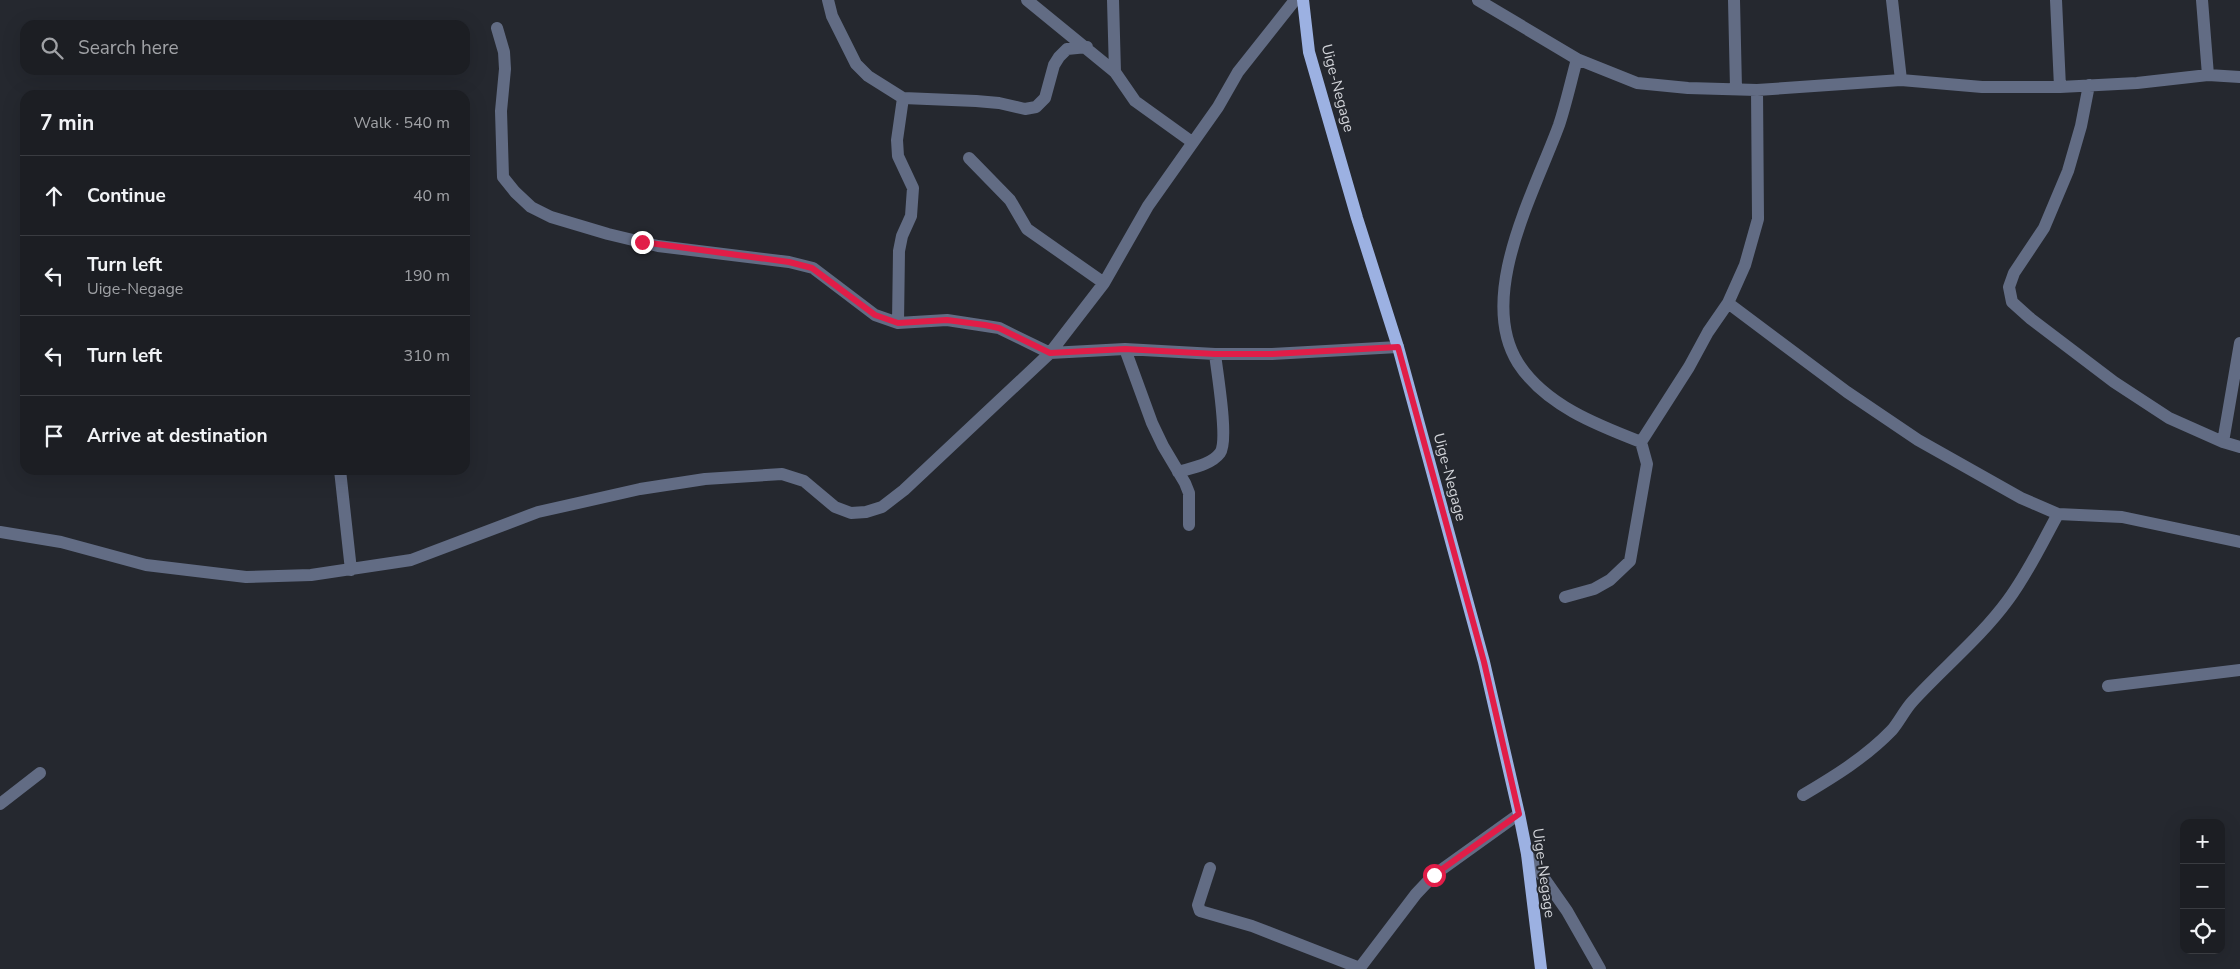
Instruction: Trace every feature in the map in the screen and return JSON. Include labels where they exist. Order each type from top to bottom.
[{"type":"main road","name":"Uige-Negage","points":[[1303,0],[1309,52],[1357,218],[1398,347],[1484,662],[1519,814],[1541,969]]},
{"type":"street","points":[[828,0],[839,31],[856,64],[868,76],[903,98],[999,103],[1025,109],[1036,107],[1045,98],[1054,66],[1059,57],[1067,49],[1087,47]]},
{"type":"street","points":[[1027,0],[1087,47],[1115,72],[1135,101],[1192,142]]},
{"type":"street","points":[[1113,0],[1115,72]]},
{"type":"street","points":[[0,532],[61,542],[146,565],[246,577],[311,575],[410,560],[538,512],[640,489],[706,479],[782,474],[804,481],[835,507],[852,513],[866,512],[882,507],[904,490],[1050,353],[1104,283],[1148,206],[1218,107],[1238,72],[1295,0]]},
{"type":"street","points":[[1478,0],[1576,59],[1637,83],[1688,88],[1758,90],[1901,80],[1982,87],[2060,87],[2137,83],[2208,75],[2240,77]]},
{"type":"street","points":[[1734,0],[1736,88]]},
{"type":"street","points":[[1892,0],[1901,80]]},
{"type":"street","points":[[2056,0],[2060,87]]},
{"type":"street","points":[[2202,0],[2208,75]]},
{"type":"street","points":[[497,28],[504,52],[501,112],[503,177],[515,192],[531,206],[551,217],[658,246],[789,262],[812,268],[875,315],[898,323],[947,320],[971,322],[999,328],[1050,353],[1125,349],[1215,354],[1272,354],[1398,347]]},
{"type":"street","points":[[1576,59],[1559,124],[1515,235],[1502,316],[1510,348],[1518,364],[1550,397],[1591,423],[1641,442]]},
{"type":"street","points":[[2089,85],[2081,126],[2068,171],[2044,228],[2014,273],[2009,287],[2012,302],[2030,319],[2114,382],[2169,418],[2223,442],[2240,447]]},
{"type":"street","points":[[1565,597],[1594,589],[1610,580],[1630,562],[1647,464],[1641,442],[1689,367],[1708,332],[1728,303],[1745,265],[1758,219],[1758,90]]},
{"type":"street","points":[[898,323],[900,251],[902,236],[911,216],[913,188],[898,156],[897,140],[903,98]]},
{"type":"street","points":[[969,158],[1010,200],[1027,229],[1104,283]]},
{"type":"street","points":[[1728,303],[1847,392],[1918,440],[2021,498],[2058,514],[2122,517],[2240,542]]},
{"type":"street","points":[[2223,442],[2240,342]]},
{"type":"street","points":[[1125,349],[1152,423],[1189,493],[1188,525]]},
{"type":"street","points":[[1178,472],[1209,462],[1220,453],[1224,439],[1215,354]]},
{"type":"street","points":[[341,475],[351,570]]},
{"type":"street","points":[[1803,795],[1845,770],[1893,729],[1911,703],[1965,648],[2008,600],[2032,564],[2058,514]]},
{"type":"street","points":[[2108,686],[2240,670]]},
{"type":"street","points":[[0,804],[40,773]]},
{"type":"street","points":[[1210,868],[1198,905],[1200,911],[1252,926],[1359,968],[1416,894],[1434,875],[1519,814]]},
{"type":"street","points":[[1526,854],[1567,911],[1600,969]]},
{"type":"route","points":[[642,242],[658,246],[789,262],[812,268],[875,315],[898,323],[947,320],[971,322],[999,328],[1050,353],[1125,349],[1215,354],[1272,354],[1398,347],[1484,662],[1519,814],[1434,875]]}]
